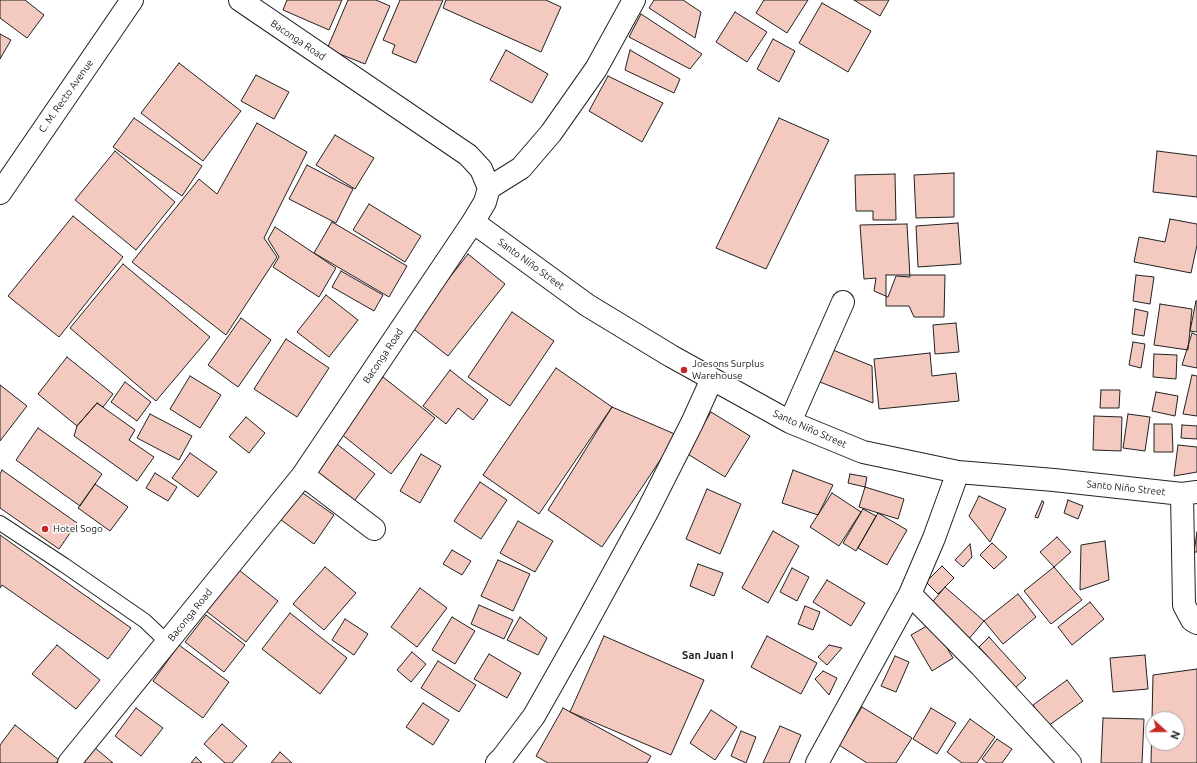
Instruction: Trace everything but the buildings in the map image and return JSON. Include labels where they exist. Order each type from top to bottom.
[{"type":"main road","name":"C. M. Recto Avenue","points":[[0,192],[132,0]]},
{"type":"main road","name":"Baconga Road","points":[[69,763],[303,475],[473,222],[485,202],[489,188],[480,169],[468,155],[240,0]]},
{"type":"main road","points":[[489,188],[521,168],[551,134],[596,69],[634,0]]},
{"type":"main road","name":"Santo Niño Street","points":[[473,222],[588,305],[671,356],[790,422],[863,452],[958,472],[1190,493]]},
{"type":"main road","points":[[790,422],[843,302]]},
{"type":"main road","points":[[497,763],[503,758],[534,716],[574,647],[649,507],[692,423],[712,379]]},
{"type":"main road","points":[[817,763],[910,594],[934,538],[958,472]]},
{"type":"main road","points":[[303,475],[374,529]]},
{"type":"main road","points":[[1190,493],[1184,604],[1192,620],[1197,623]]},
{"type":"main road","points":[[910,594],[981,666],[1070,763]]},
{"type":"lane","points":[[0,523],[145,621],[167,642]]},
{"type":"place","name":"Joesons Surplus Warehouse","points":[[684,370]]},
{"type":"place","name":"Hotel Sogo","points":[[45,529]]},
{"type":"district","name":"San Juan I","points":[[708,655]]}]
